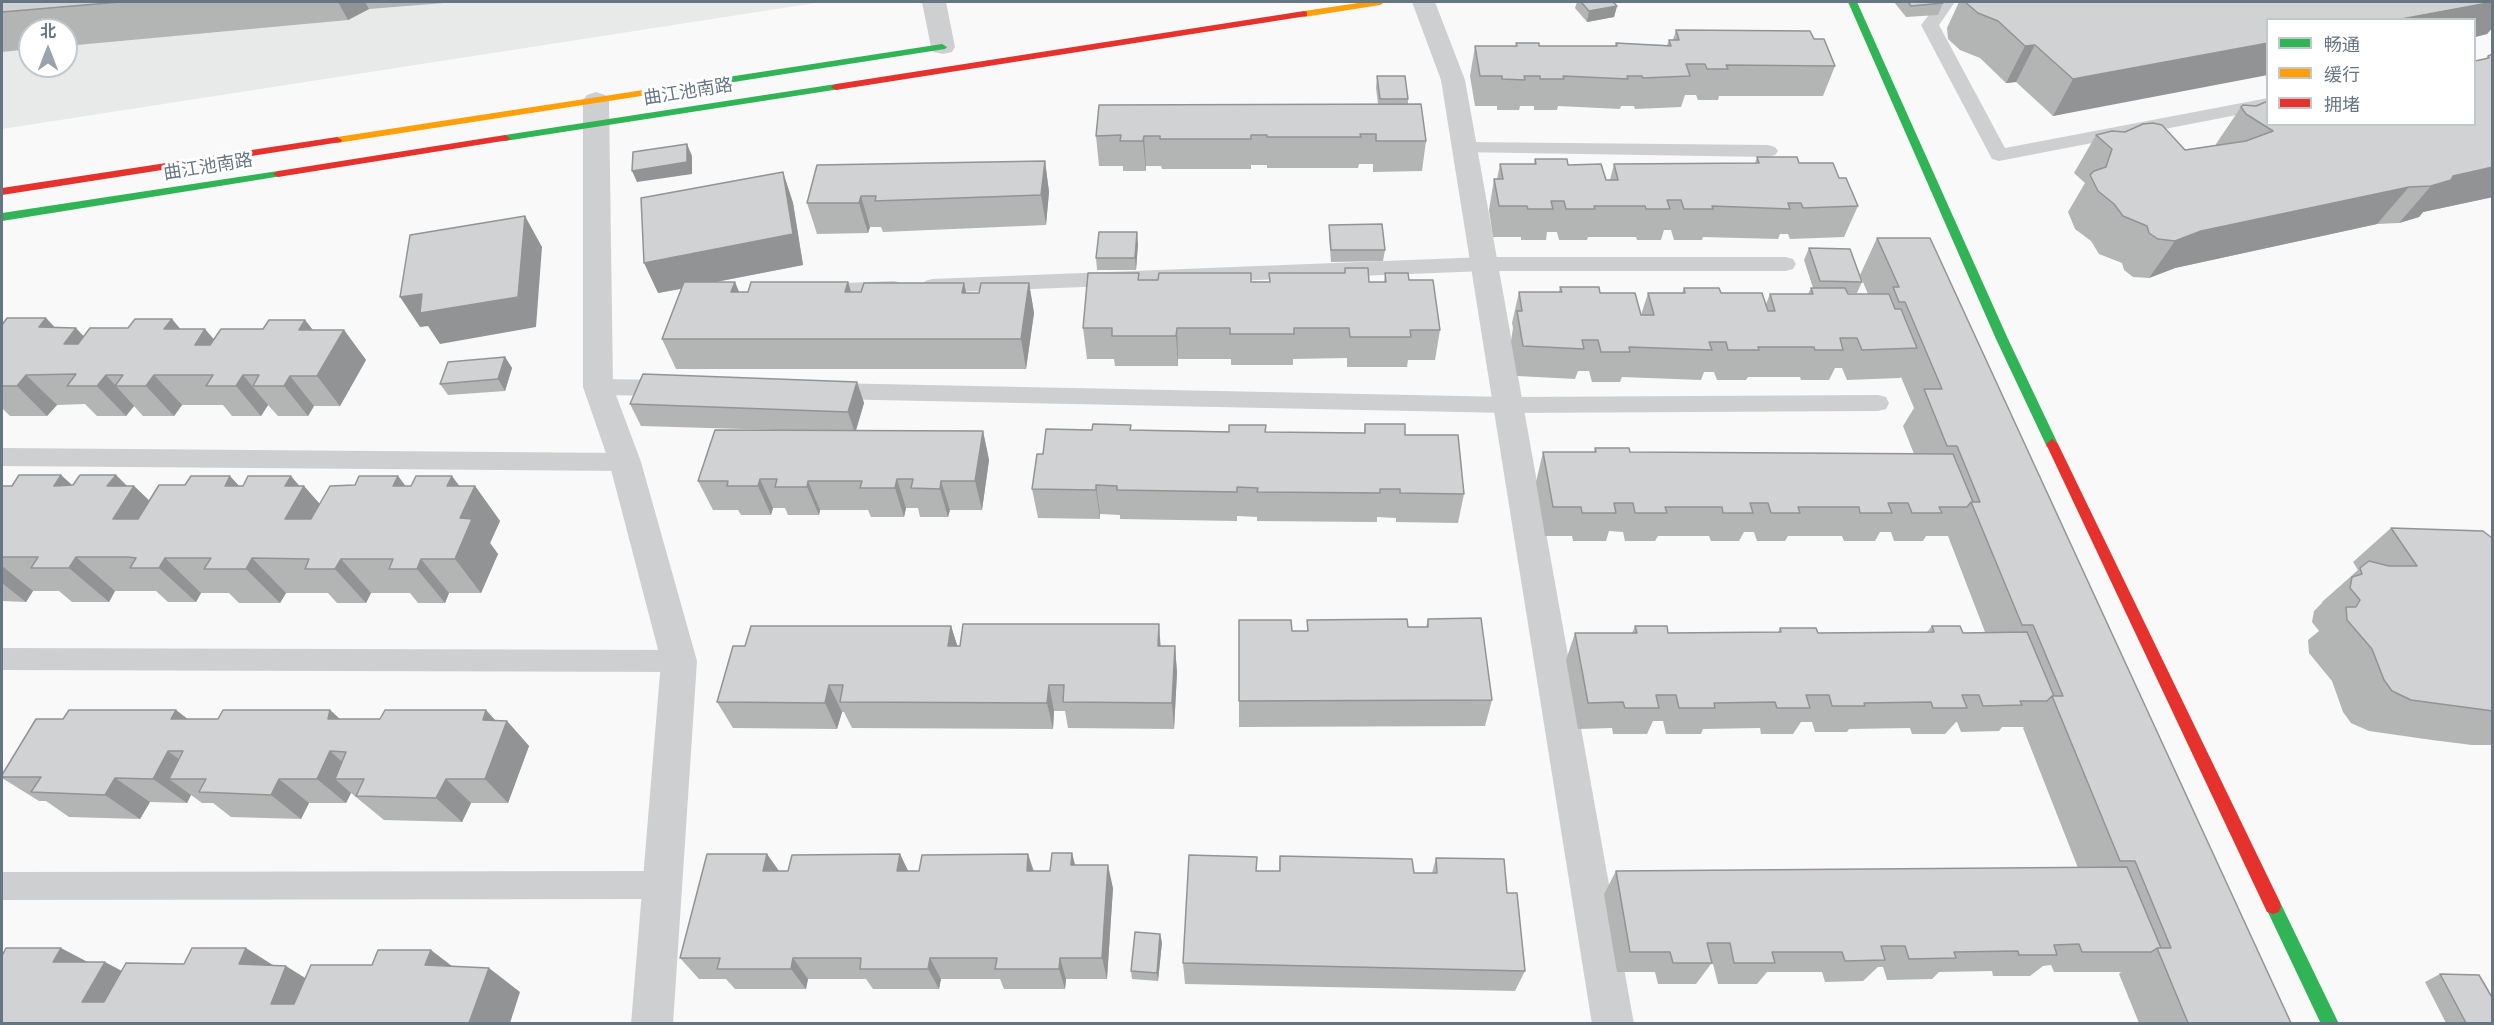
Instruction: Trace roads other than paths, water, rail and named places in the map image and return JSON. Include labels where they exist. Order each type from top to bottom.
[{"type":"main road","name":"曲江池南路","points":[[2,192],[1380,2]]},
{"type":"main road","points":[[1852,2],[2002,339],[2330,1023]]},
{"type":"main road","name":"曲江池南路","points":[[2,217],[595,112],[949,46]]},
{"type":"street","points":[[934,2],[949,46]]},
{"type":"street","points":[[1423,2],[1453,80],[1613,1023]]},
{"type":"street","points":[[595,112],[598,387],[625,462],[679,661],[652,1023]]},
{"type":"lane","points":[[1947,2],[1930,25],[1999,155],[2266,103]]},
{"type":"lane","points":[[1465,148],[1768,151]]},
{"type":"lane","points":[[794,292],[1485,264],[1786,264]]},
{"type":"lane","points":[[598,387],[694,389]]},
{"type":"lane","points":[[802,391],[1509,405],[1878,403]]},
{"type":"lane","points":[[2,457],[625,462]]},
{"type":"lane","points":[[2,659],[679,661]]},
{"type":"lane","points":[[2,886],[663,885]]}]
